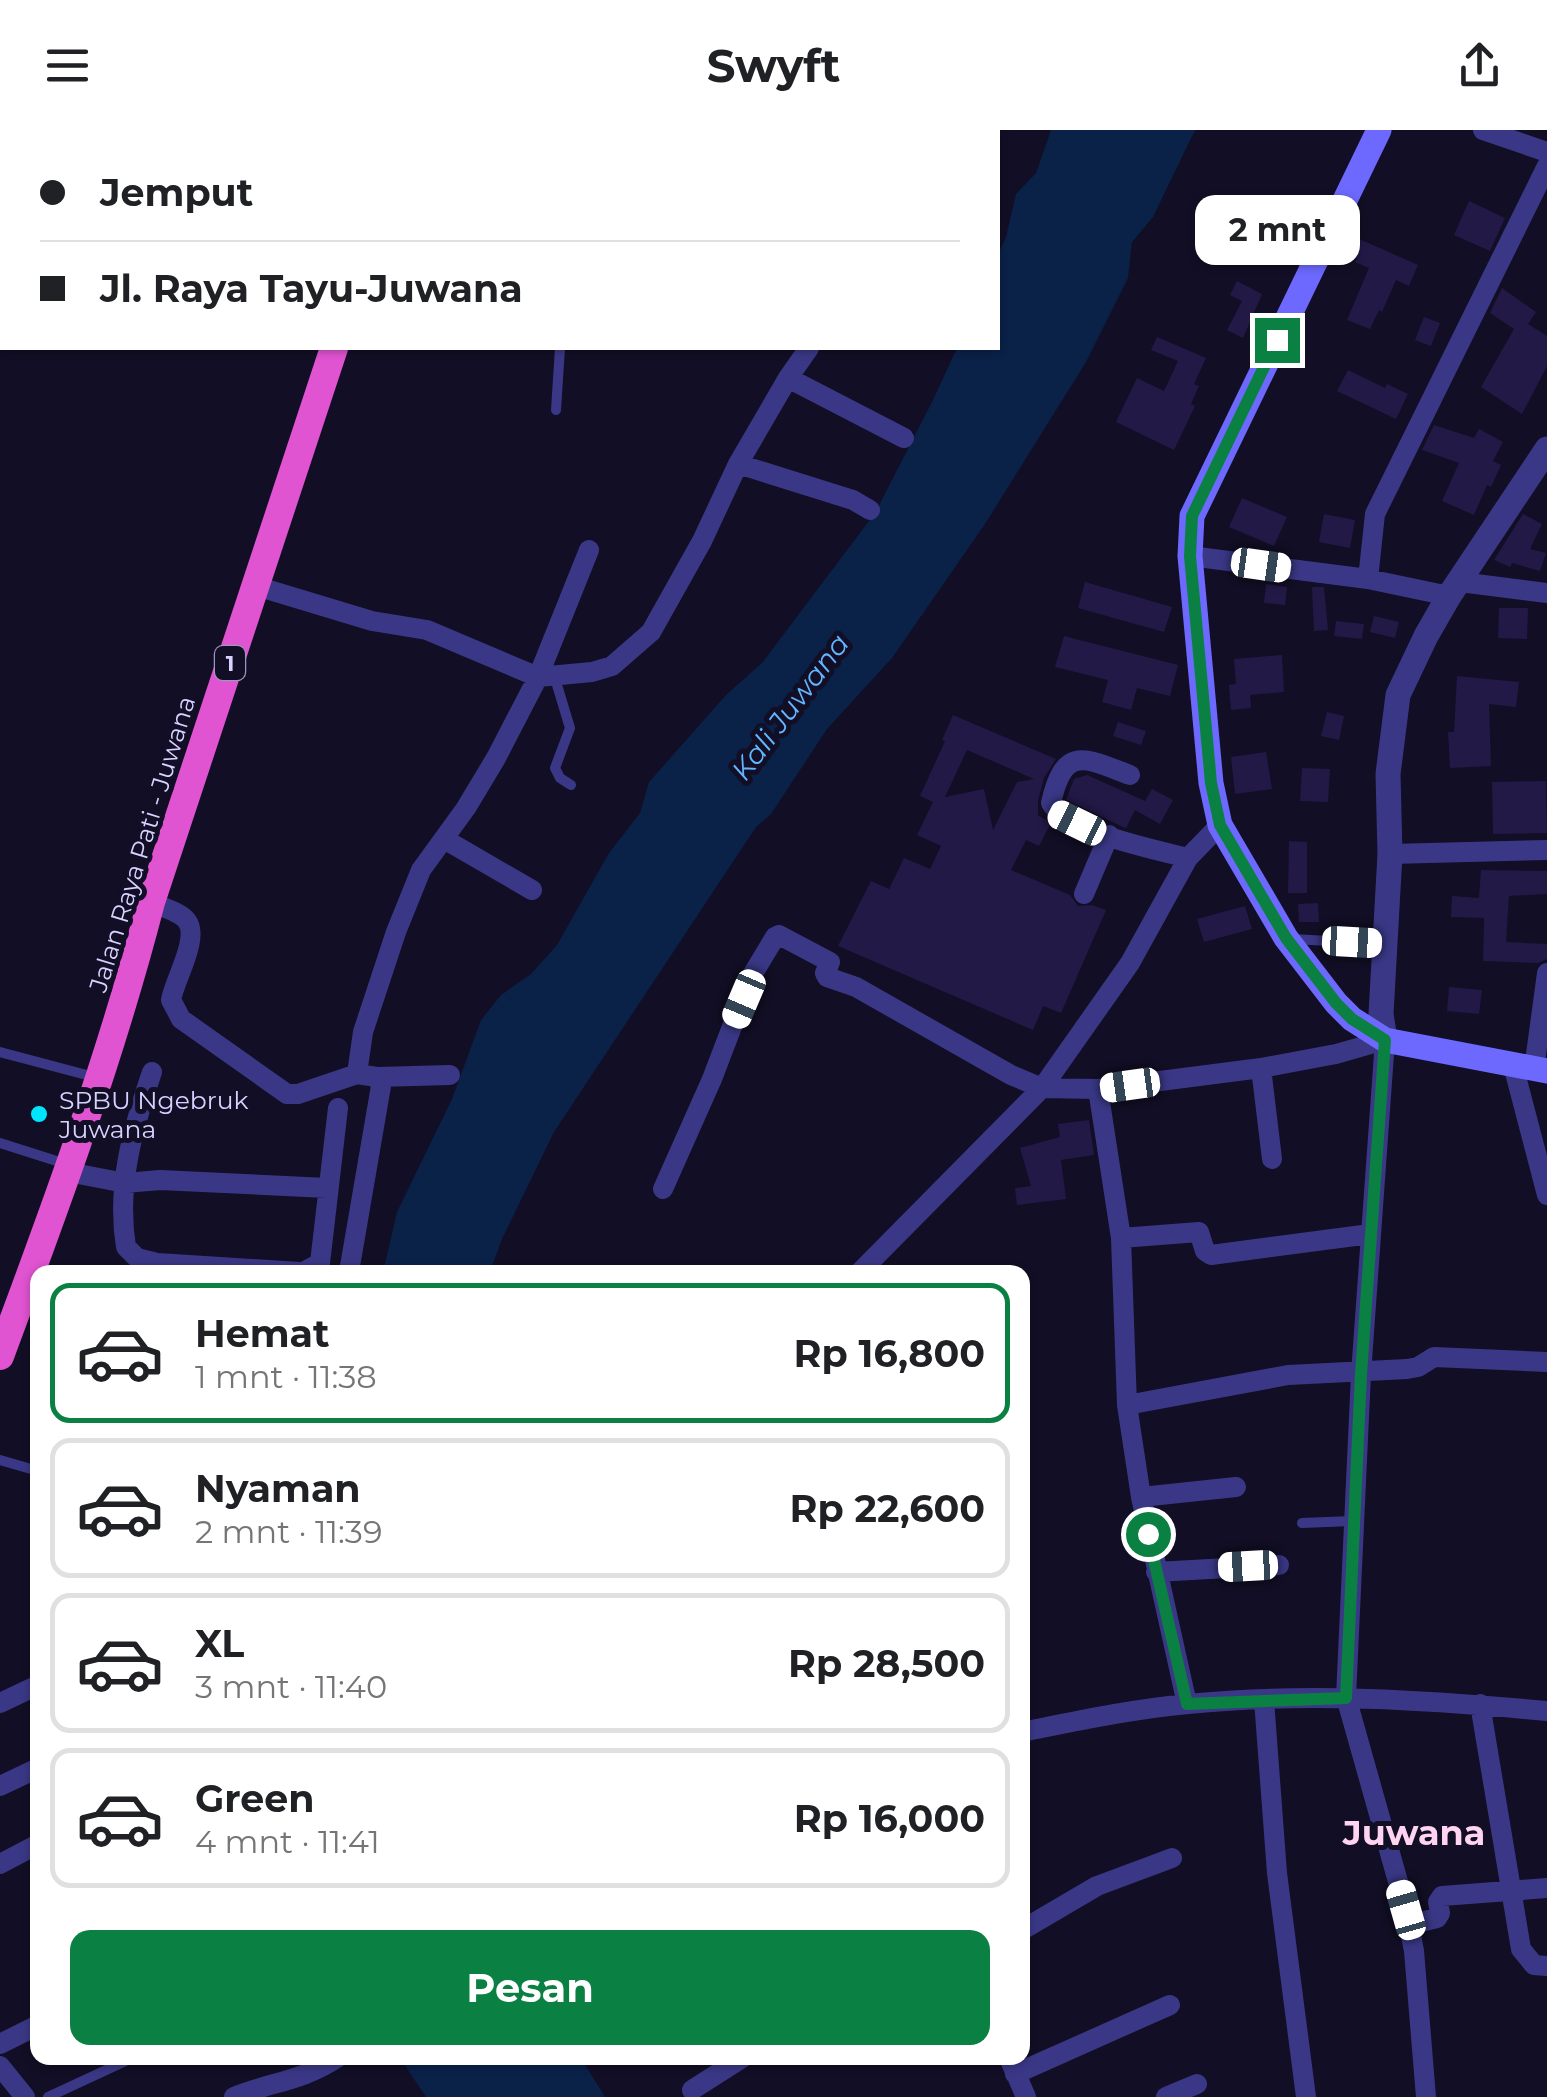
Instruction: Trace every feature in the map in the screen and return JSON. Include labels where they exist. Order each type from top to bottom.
[{"type":"highway","name":"Jalan Raya Pati - Juwana","points":[[34,1265],[70,1168],[131,979],[151,902],[333,350]]},
{"type":"highway","name":"Jalan Raya Pati - Juwana","points":[[0,1356],[30,1275]]},
{"type":"main road","points":[[1378,130],[1192,516],[1190,556],[1211,783],[1220,825],[1286,938],[1352,1019],[1385,1040],[1531,1068]]},
{"type":"street","points":[[1484,130],[1547,152]]},
{"type":"street","points":[[1368,579],[1375,514],[1547,166]]},
{"type":"street","points":[[256,586],[372,621],[427,630],[546,675],[592,672],[612,666],[650,632],[702,540],[738,464],[808,350]]},
{"type":"street","points":[[788,378],[904,438]]},
{"type":"street","points":[[1426,2097],[1409,1924],[1346,1698],[1352,1520],[1385,1040],[1381,1014],[1390,854],[1388,774],[1398,695],[1426,636],[1547,450]]},
{"type":"street","points":[[738,464],[842,496],[870,510]]},
{"type":"street","points":[[367,1076],[364,1032],[396,932],[421,870],[444,840],[546,675],[589,550]]},
{"type":"street","points":[[1190,556],[1455,589],[1547,592]]},
{"type":"street","points":[[1130,775],[1076,758],[1068,763],[1051,804],[1058,814],[1110,835],[1188,858]]},
{"type":"street","points":[[867,1265],[1042,1088],[1130,963],[1188,858],[1220,825]]},
{"type":"street","points":[[1084,894],[1110,835]]},
{"type":"street","points":[[444,840],[532,890]]},
{"type":"street","points":[[1390,854],[1547,850]]},
{"type":"street","points":[[151,902],[183,918],[190,927],[190,946],[171,1000],[181,1019],[287,1094],[367,1076],[450,1075]]},
{"type":"street","points":[[664,1189],[712,1080],[751,977],[779,935],[827,959],[831,964],[825,973],[827,977],[856,987],[1042,1088],[1098,1089],[1261,1068],[1385,1040]]},
{"type":"street","points":[[1546,973],[1531,1068],[1547,1195]]},
{"type":"street","points":[[1261,1068],[1272,1159]]},
{"type":"street","points":[[152,1072],[125,1165],[124,1236],[126,1246],[137,1258],[188,1265]]},
{"type":"street","points":[[350,1265],[381,1086],[367,1076]]},
{"type":"street","points":[[1098,1089],[1122,1238],[1127,1405],[1156,1572],[1187,1704]]},
{"type":"street","points":[[318,1265],[338,1108]]},
{"type":"street","points":[[70,1168],[125,1183],[160,1180],[327,1188]]},
{"type":"street","points":[[1122,1238],[1199,1232],[1205,1251],[1212,1255],[1370,1234]]},
{"type":"street","points":[[1127,1405],[1288,1375],[1361,1374],[1418,1367],[1434,1358],[1547,1362]]},
{"type":"street","points":[[1141,1497],[1236,1487]]},
{"type":"street","points":[[1156,1572],[1279,1565]]},
{"type":"street","points":[[0,1703],[30,1689]]},
{"type":"street","points":[[1030,1731],[1187,1704],[1264,1700],[1346,1698],[1547,1710]]},
{"type":"street","points":[[1264,1700],[1277,1873],[1306,2097]]},
{"type":"street","points":[[1480,1704],[1520,1950],[1534,1964],[1547,1966]]},
{"type":"street","points":[[0,1786],[30,1772]]},
{"type":"street","points":[[0,1864],[30,1848]]},
{"type":"street","points":[[1030,1925],[1097,1886],[1172,1858]]},
{"type":"street","points":[[1409,1924],[1437,1918],[1442,1896],[1547,1888]]},
{"type":"street","points":[[1017,2084],[1170,2005]]},
{"type":"street","points":[[0,2044],[30,2029]]},
{"type":"street","points":[[234,2097],[255,2088],[292,2081],[323,2065]]},
{"type":"street","points":[[692,2090],[731,2065]]},
{"type":"street","points":[[0,2066],[24,2097]]},
{"type":"street","points":[[1166,2097],[1197,2084]]},
{"type":"lane","points":[[556,410],[560,350]]},
{"type":"lane","points":[[546,675],[570,728],[555,768],[560,778],[571,785]]},
{"type":"lane","points":[[1286,938],[1385,944]]},
{"type":"lane","points":[[0,1052],[99,1078]]},
{"type":"lane","points":[[0,1143],[70,1168]]},
{"type":"lane","points":[[0,1460],[30,1469]]},
{"type":"lane","points":[[1302,1523],[1352,1520]]},
{"type":"lane","points":[[48,2097],[117,2065]]},
{"type":"water","name":"Kali Juwana","points":[[1051,130],[1195,130],[1153,217],[1132,242],[1128,278],[1086,362],[985,524],[892,658],[827,729],[771,814],[756,827],[554,1132],[493,1265],[385,1265],[397,1212],[452,1099],[481,1020],[501,995],[531,974],[557,945],[609,853],[640,813],[649,782],[727,694],[762,663],[875,513],[956,350],[1000,350],[1000,250],[1016,194],[1036,173]]},
{"type":"water","points":[[405,2065],[585,2065],[605,2097],[426,2097]]},
{"type":"building","points":[[1469,201],[1505,218],[1490,251],[1454,235]]},
{"type":"building","points":[[1348,234],[1418,265],[1409,286],[1396,280],[1370,329],[1347,320],[1369,268],[1342,253]]},
{"type":"building","points":[[1237,281],[1262,294],[1243,338],[1227,330],[1242,301],[1230,295]]},
{"type":"building","points":[[1502,288],[1536,312],[1528,324],[1547,336],[1547,366],[1522,414],[1481,387],[1514,329],[1490,313]]},
{"type":"building","points":[[1424,317],[1440,323],[1431,346],[1415,340]]},
{"type":"building","points":[[1157,337],[1206,358],[1194,384],[1199,386],[1191,404],[1195,406],[1174,450],[1116,422],[1137,378],[1164,391],[1178,361],[1151,350]]},
{"type":"building","points":[[1348,370],[1408,394],[1396,419],[1337,391]]},
{"type":"building","points":[[1434,425],[1474,438],[1479,429],[1503,442],[1493,461],[1501,465],[1474,515],[1442,501],[1459,463],[1422,450]]},
{"type":"building","points":[[1242,498],[1287,517],[1274,546],[1229,527]]},
{"type":"building","points":[[1324,514],[1355,520],[1350,548],[1319,542]]},
{"type":"building","points":[[1523,514],[1542,524],[1530,549],[1546,553],[1540,571],[1512,563],[1510,567],[1494,560]]},
{"type":"building","points":[[1085,582],[1172,607],[1164,632],[1078,608]]},
{"type":"building","points":[[1266,584],[1287,587],[1285,605],[1264,603]]},
{"type":"building","points":[[1312,587],[1324,587],[1328,630],[1314,631]]},
{"type":"building","points":[[1499,608],[1528,608],[1527,639],[1498,638]]},
{"type":"building","points":[[1374,616],[1399,622],[1395,638],[1370,632]]},
{"type":"building","points":[[1336,621],[1364,624],[1362,639],[1334,636]]},
{"type":"building","points":[[1064,636],[1178,665],[1170,696],[1137,688],[1131,710],[1102,702],[1108,680],[1055,667]]},
{"type":"building","points":[[1282,655],[1284,692],[1250,695],[1251,708],[1231,710],[1229,685],[1236,684],[1234,659]]},
{"type":"building","points":[[1457,676],[1519,682],[1516,707],[1489,704],[1491,766],[1450,768],[1448,732],[1454,732]]},
{"type":"building","points":[[1327,712],[1344,716],[1339,740],[1321,736]]},
{"type":"building","points":[[953,715],[1056,759],[1044,778],[1038,800],[1038,815],[1051,823],[1039,846],[1026,840],[1011,870],[1070,895],[1078,906],[1106,910],[1061,1013],[1043,1006],[1033,1030],[838,946],[871,881],[889,889],[904,858],[930,869],[941,846],[917,835],[933,802],[920,796],[945,741],[942,740]],"holes":[[[967,750],[1034,779],[1017,782],[993,830],[984,789],[945,797]]]},
{"type":"building","points":[[1118,722],[1146,731],[1141,745],[1113,736]]},
{"type":"building","points":[[1266,752],[1272,789],[1235,794],[1231,757]]},
{"type":"building","points":[[1302,768],[1330,769],[1328,802],[1300,801]]},
{"type":"building","points":[[1087,775],[1145,801],[1152,789],[1173,800],[1160,824],[1135,810],[1126,828],[1066,800],[1074,779]]},
{"type":"building","points":[[1546,781],[1547,833],[1493,834],[1492,782]]},
{"type":"building","points":[[1289,841],[1307,842],[1307,893],[1288,893]]},
{"type":"building","points":[[1481,870],[1547,871],[1547,894],[1509,896],[1506,942],[1547,944],[1547,959],[1538,963],[1483,961],[1484,918],[1451,917],[1452,896],[1479,898]]},
{"type":"building","points":[[1318,903],[1319,922],[1299,922],[1298,904]]},
{"type":"building","points":[[1245,906],[1252,929],[1204,942],[1197,919]]},
{"type":"building","points":[[1449,987],[1482,990],[1479,1014],[1447,1011]]},
{"type":"building","points":[[1089,1120],[1094,1155],[1061,1160],[1066,1199],[1017,1205],[1015,1188],[1031,1186],[1020,1148],[1060,1137],[1058,1124]]},
{"type":"place","name":"SPBU Ngebruk Juwana","points":[[39,1114]]},
{"type":"district","name":"Juwana","points":[[1414,1833]]},
{"type":"route","points":[[1148,1534],[1187,1704],[1346,1698],[1352,1520],[1385,1040],[1352,1019],[1318,982],[1286,938],[1220,825],[1211,783],[1190,556],[1192,516],[1277,340]]}]
